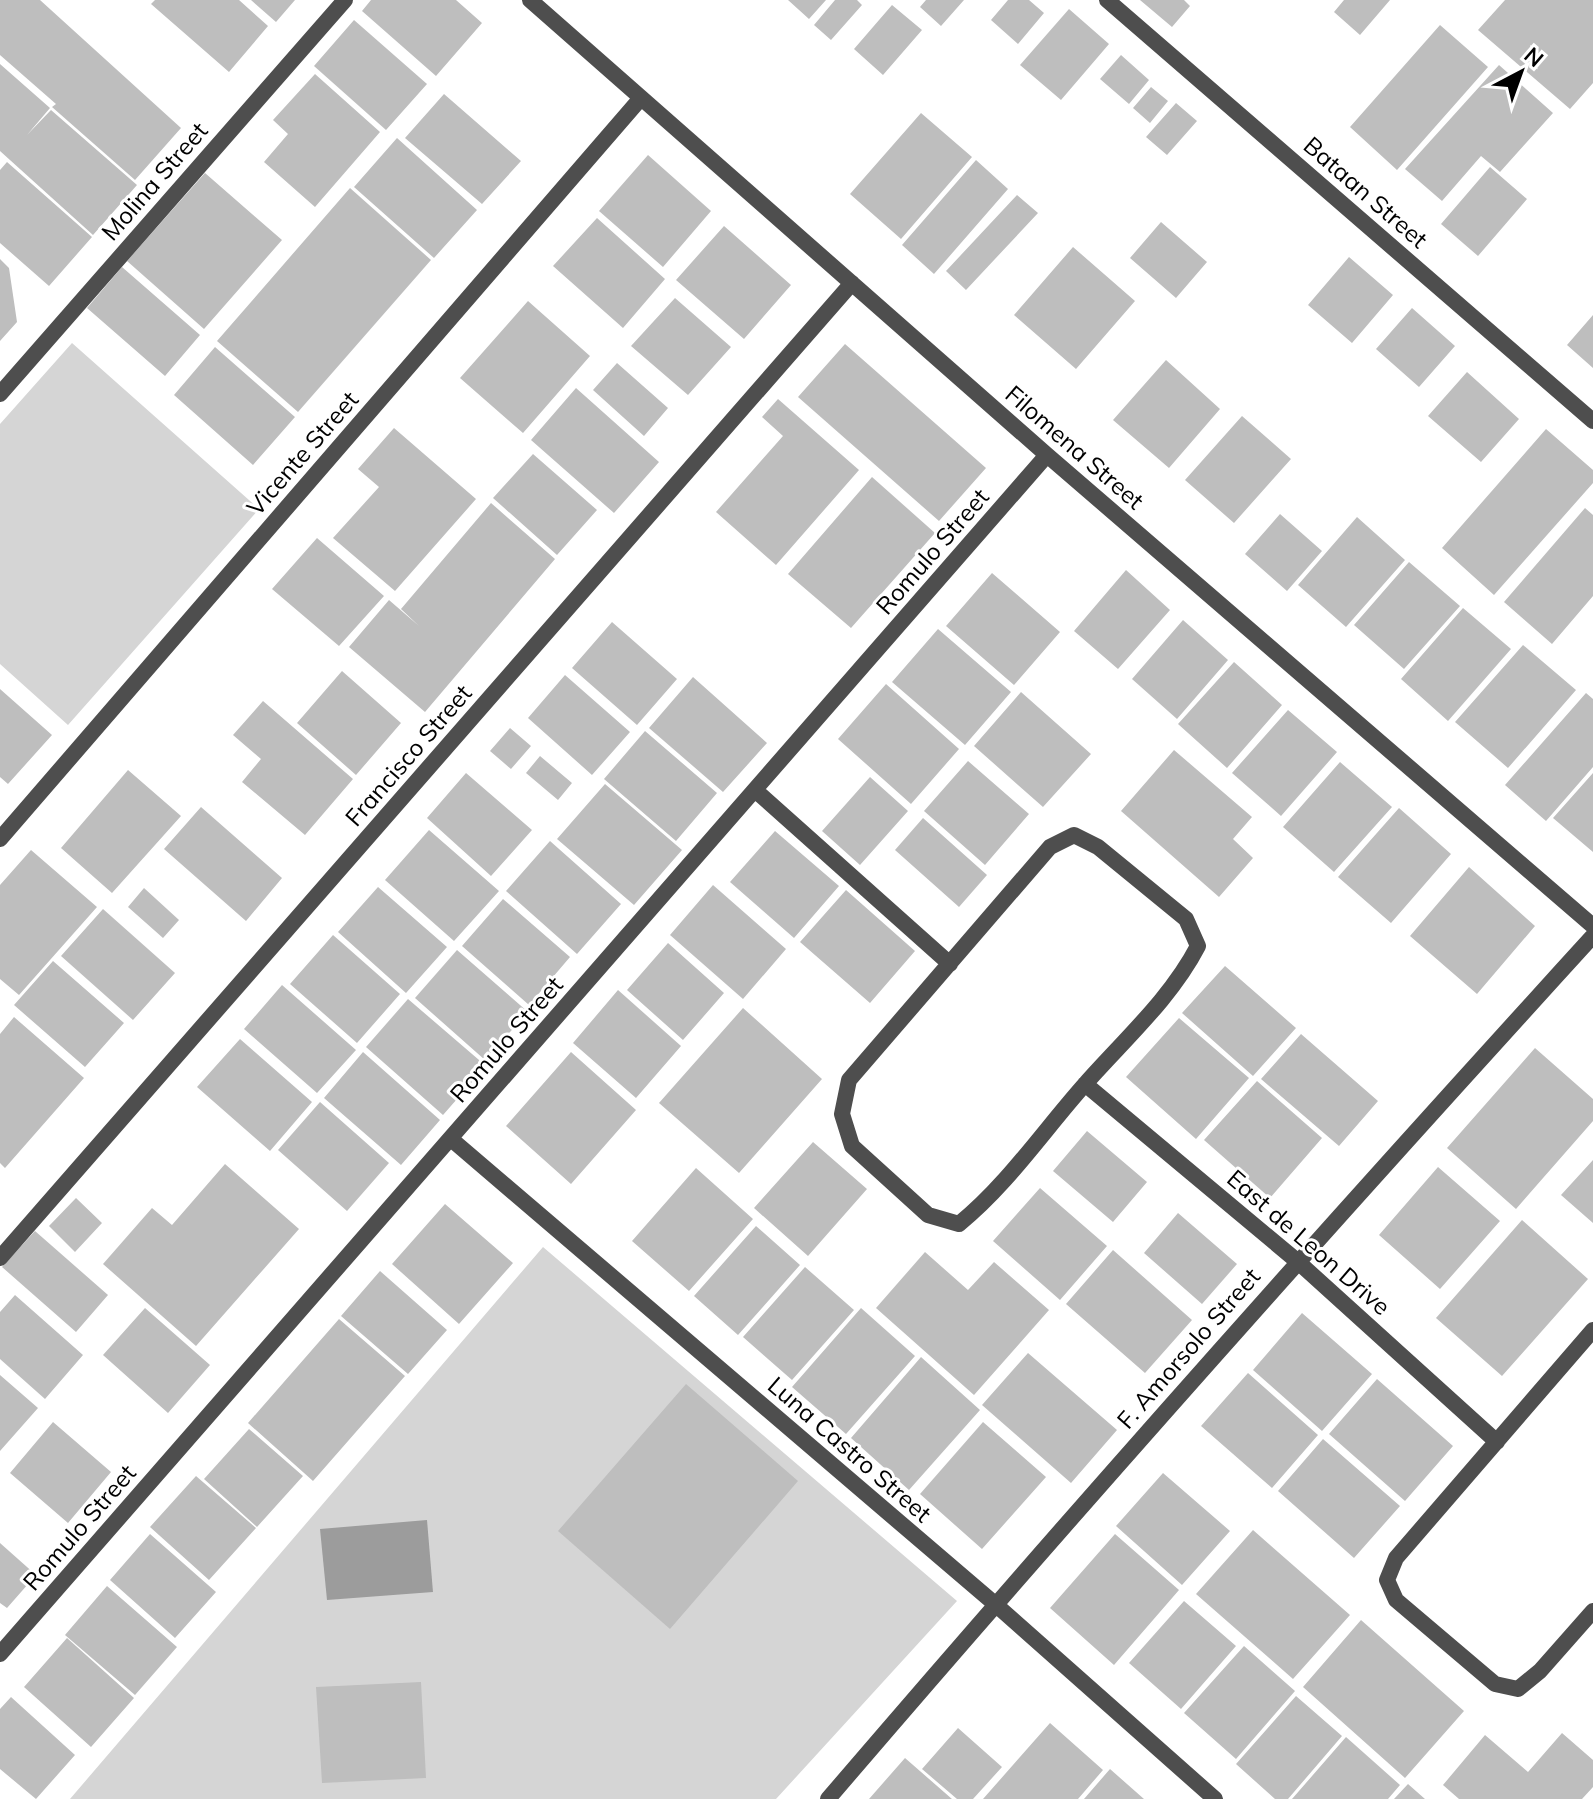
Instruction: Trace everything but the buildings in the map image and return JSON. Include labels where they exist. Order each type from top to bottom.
[{"type":"street","name":"Molina Street","points":[[0,394],[345,0]]},
{"type":"street","name":"Filomena Street","points":[[530,0],[1047,455],[1593,926]]},
{"type":"street","name":"Bataan Street","points":[[1107,0],[1593,421]]},
{"type":"street","name":"Vicente Street","points":[[0,839],[641,98]]},
{"type":"street","name":"Francisco Street","points":[[0,1258],[852,283]]},
{"type":"street","name":"Romulo Street","points":[[0,1654],[1047,455]]},
{"type":"street","points":[[755,790],[950,964]]},
{"type":"street","points":[[1074,835],[1098,847],[1186,919],[1198,946],[1183,974],[1085,1084],[984,1203],[959,1224],[928,1215],[852,1146],[842,1114],[849,1080],[1050,847],[1074,835]]},
{"type":"street","name":"F. Amorsolo Street","points":[[828,1799],[1297,1261],[1593,936]]},
{"type":"street","name":"East de Leon Drive","points":[[1085,1084],[1297,1261],[1497,1442]]},
{"type":"street","name":"Luna Castro Street","points":[[451,1139],[995,1604],[1215,1799]]},
{"type":"street","points":[[1593,1330],[1396,1558],[1387,1580],[1396,1600],[1495,1684],[1518,1689],[1540,1671],[1593,1611]]},
{"type":"shaded area","points":[[72,343],[259,509],[68,725],[0,664],[0,424]]},
{"type":"shaded area","points":[[543,1247],[957,1601],[776,1799],[70,1799]]},
{"type":"shaded area","points":[[427,1520],[433,1592],[327,1600],[320,1529]]}]
